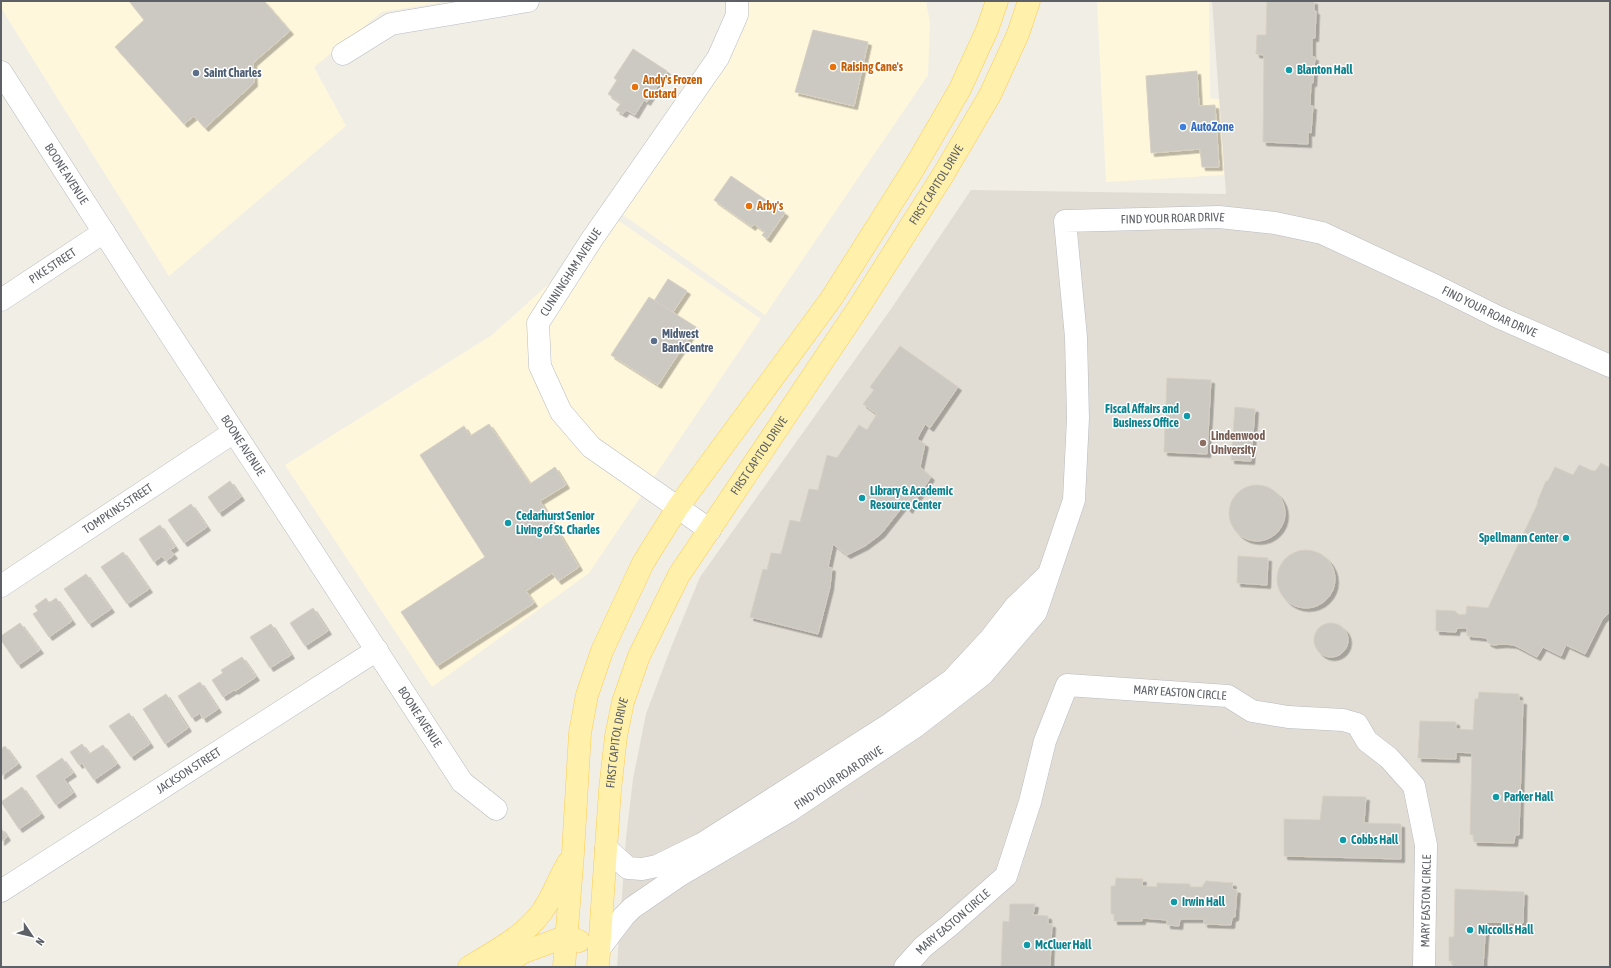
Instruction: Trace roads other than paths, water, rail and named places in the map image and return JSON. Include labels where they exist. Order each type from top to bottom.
[{"type":"main road","points":[[598,958],[562,966],[567,936],[580,733],[587,695],[602,651],[643,563],[678,508],[831,299],[914,168],[960,89],[987,30],[997,1]]},
{"type":"main road","name":"FIRST CAPITOL DRIVE","points":[[598,958],[610,790],[616,736],[623,702],[639,656],[679,575],[860,307],[943,175],[990,95],[1018,34],[1029,1]]},
{"type":"main road","points":[[469,967],[522,932],[541,914],[553,894],[573,853]]},
{"type":"main road","points":[[567,936],[598,958]]},
{"type":"main road","points":[[498,967],[524,952],[567,936]]},
{"type":"street","points":[[343,54],[391,24],[528,1]]},
{"type":"street","name":"CUNNINGHAM AVENUE","points":[[710,530],[590,447],[561,412],[540,366],[538,323],[592,239],[718,58],[737,15],[738,1]]},
{"type":"street","name":"BOONE AVENUE","points":[[1,72],[462,782],[496,809]]},
{"type":"street","name":"FIND YOUR ROAR DRIVE","points":[[598,958],[624,916],[632,908],[680,875],[795,807],[916,726],[982,675],[1036,612],[1074,500],[1078,418],[1076,337],[1065,221],[1219,217],[1275,223],[1322,233],[1436,286],[1498,317],[1610,366]]},
{"type":"street","name":"PIKE STREET","points":[[1,300],[104,232]]},
{"type":"street","name":"TOMPKINS STREET","points":[[1,586],[234,432]]},
{"type":"street","name":"FIND YOUR ROAR DRIVE","points":[[606,848],[628,868],[642,869],[657,866],[702,844],[728,828],[890,724],[952,680],[990,639],[1015,607],[1047,576]]},
{"type":"street","name":"JACKSON STREET","points":[[1,891],[377,650]]},
{"type":"street","name":"MARY EASTON CIRCLE","points":[[906,967],[923,947],[1006,876],[1030,802],[1045,741],[1067,685],[1228,696],[1252,711],[1288,716],[1343,720],[1357,724],[1367,741],[1389,758],[1414,786],[1426,845],[1424,967]]},
{"type":"place","name":"Raising Cane's","points":[[833,67]]},
{"type":"place","name":"Blanton Hall","points":[[1289,70]]},
{"type":"place","name":"Saint Charles","points":[[196,73]]},
{"type":"place","name":"Andy's Frozen Custard","points":[[635,87]]},
{"type":"place","name":"AutoZone","points":[[1183,127]]},
{"type":"place","name":"Arby's","points":[[749,206]]},
{"type":"place","name":"Midwest BankCentre","points":[[654,341]]},
{"type":"place","name":"Fiscal Affairs and Business Office","points":[[1187,416]]},
{"type":"place","name":"Lindenwood University","points":[[1203,443]]},
{"type":"place","name":"Library & Academic Resource Center","points":[[862,498]]},
{"type":"place","name":"Cedarhurst Senior Living of St. Charles","points":[[508,523]]},
{"type":"place","name":"Spellmann Center","points":[[1566,538]]},
{"type":"place","name":"Parker Hall","points":[[1496,797]]},
{"type":"place","name":"Cobbs Hall","points":[[1343,840]]},
{"type":"place","name":"Irwin Hall","points":[[1174,902]]},
{"type":"place","name":"Niccolls Hall","points":[[1470,930]]},
{"type":"place","name":"McCluer Hall","points":[[1027,945]]}]
